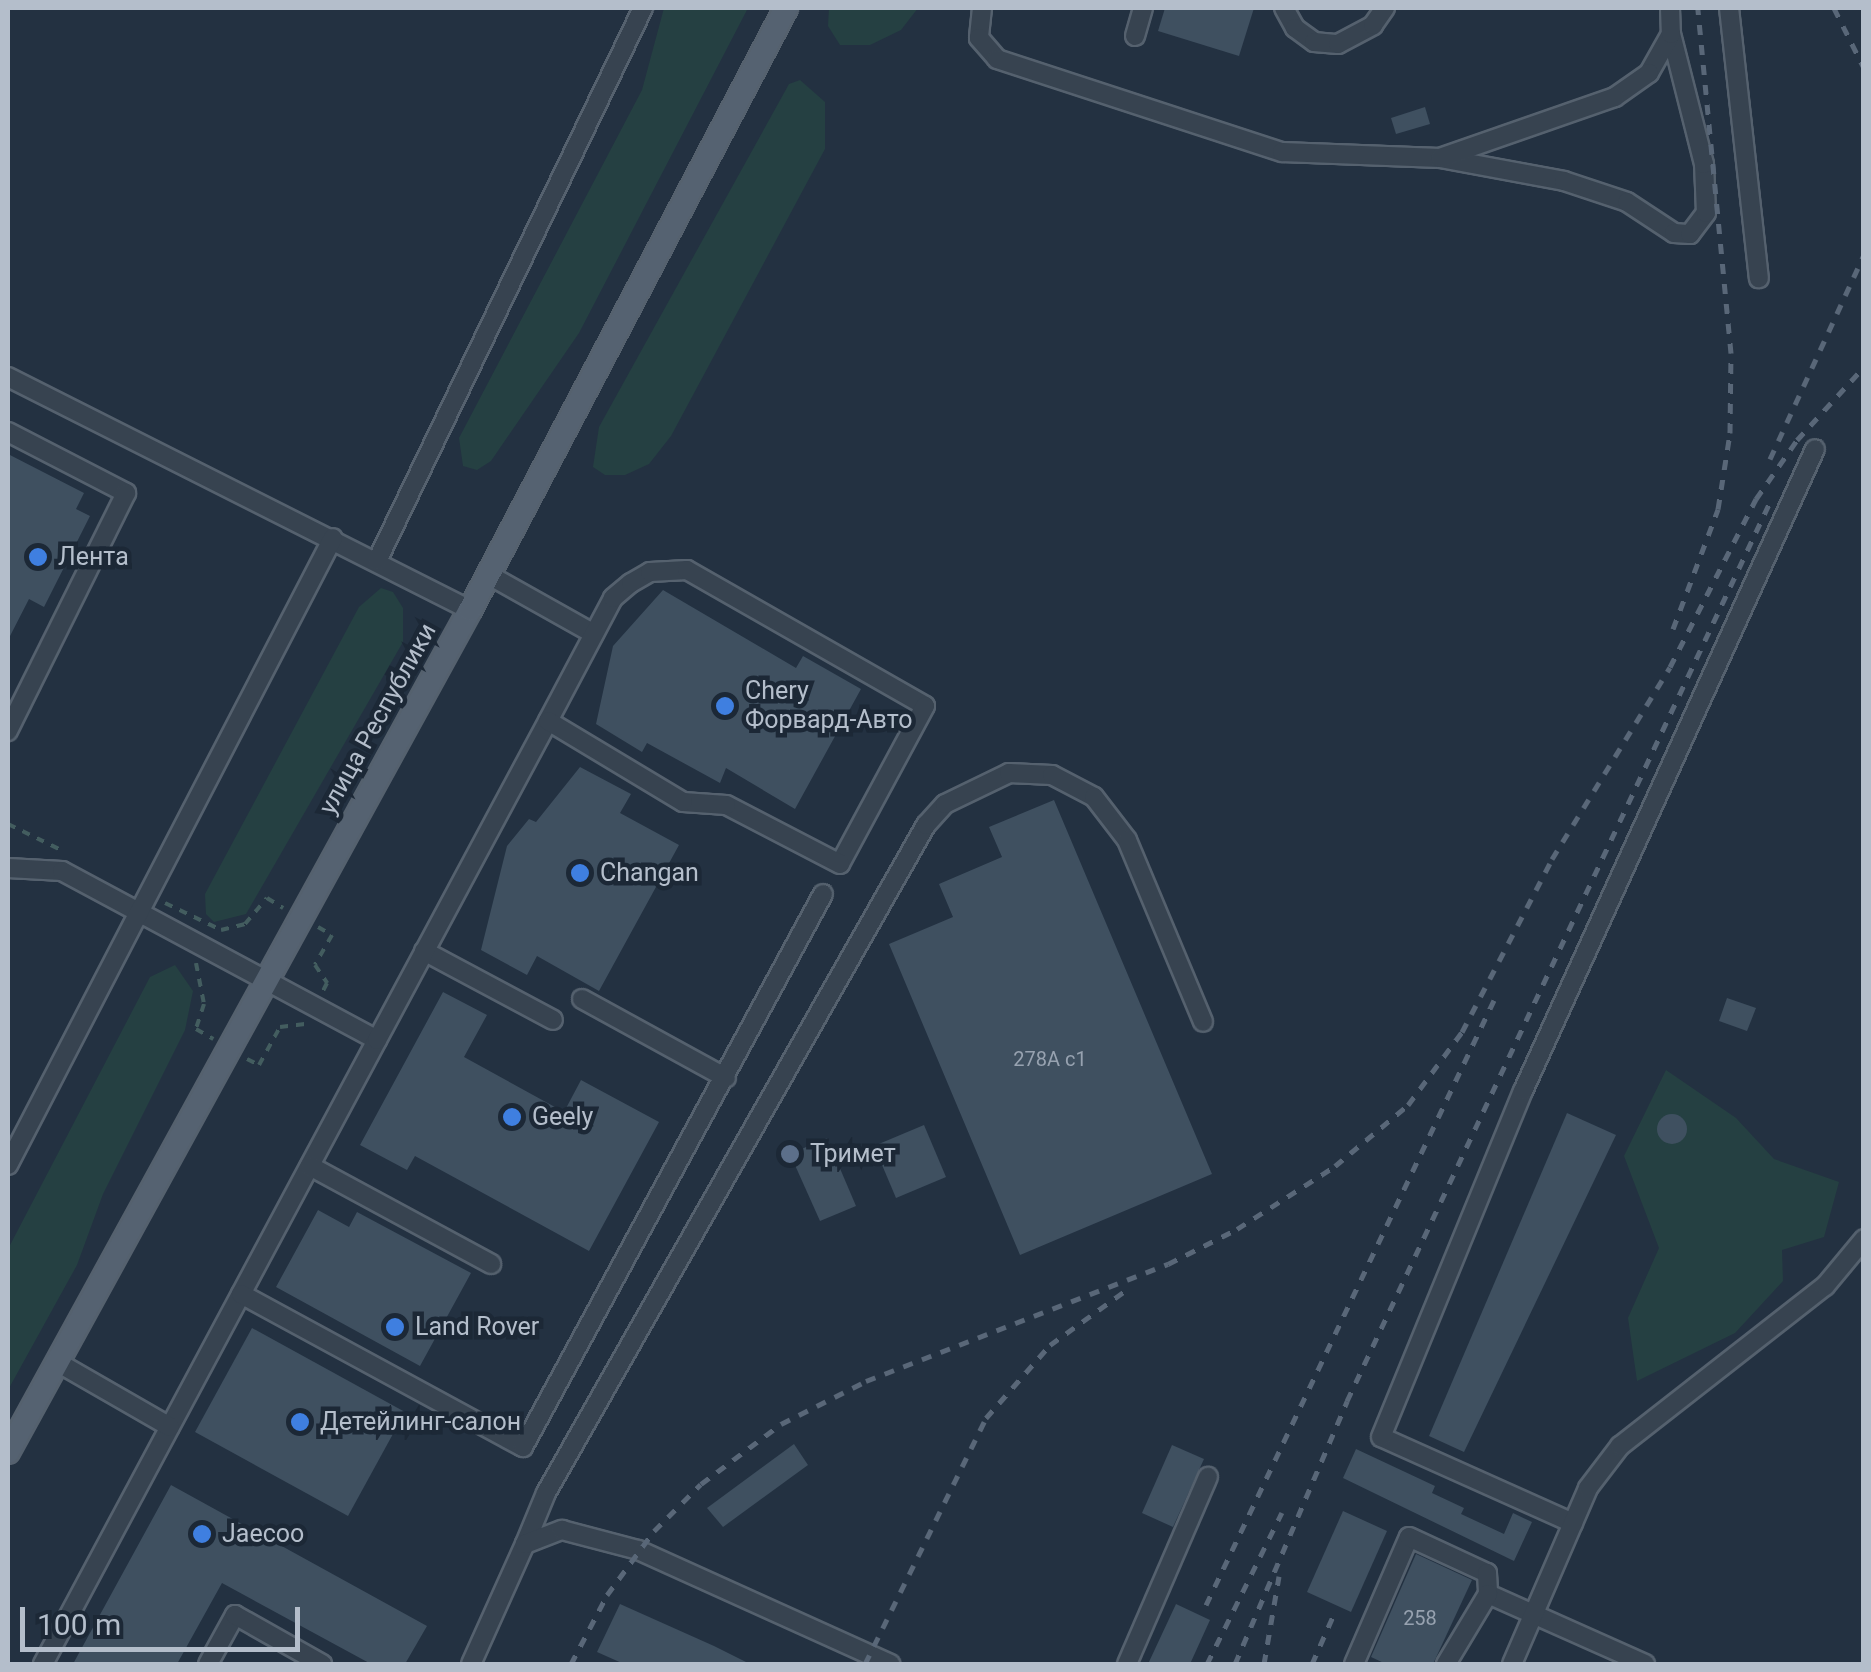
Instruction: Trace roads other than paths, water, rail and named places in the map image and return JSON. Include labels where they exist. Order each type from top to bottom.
[{"type":"main road","name":"улица Республики","points":[[8,1452],[489,575],[786,8]]},
{"type":"lane","points":[[377,561],[643,8]]},
{"type":"lane","points":[[982,8],[978,24],[986,50],[1033,71],[1282,152],[1440,158],[1602,191],[1674,233],[1690,234],[1706,214],[1704,164],[1672,34],[1670,8]]},
{"type":"lane","points":[[1134,36],[1143,8]]},
{"type":"lane","points":[[1284,8],[1304,35],[1338,44],[1373,25],[1385,8]]},
{"type":"lane","points":[[1730,8],[1759,278]]},
{"type":"lane","points":[[1440,158],[1614,97],[1658,62],[1672,34]]},
{"type":"lane","points":[[8,377],[470,610]]},
{"type":"lane","points":[[8,432],[126,493],[8,731]]},
{"type":"lane","points":[[1573,1523],[1381,1437],[1524,1091],[1816,449]]},
{"type":"lane","points":[[8,1165],[144,913],[333,538]]},
{"type":"lane","points":[[44,1664],[241,1294],[594,634],[614,598],[650,572],[686,570],[925,706],[840,864],[726,806],[683,802],[548,721]]},
{"type":"lane","points":[[489,575],[594,634]]},
{"type":"lane","points":[[471,1664],[556,1476],[926,824],[945,804],[1009,773],[1052,776],[1094,797],[1127,840],[1203,1022]]},
{"type":"lane","points":[[8,868],[62,871],[377,1040]]},
{"type":"lane","points":[[241,1294],[523,1447],[823,894]]},
{"type":"lane","points":[[424,952],[554,1020]]},
{"type":"lane","points":[[582,999],[726,1078]]},
{"type":"lane","points":[[310,1166],[491,1264]]},
{"type":"lane","points":[[1512,1664],[1588,1488],[1620,1446],[1826,1286],[1864,1239]]},
{"type":"lane","points":[[56,1362],[170,1428]]},
{"type":"lane","points":[[1126,1664],[1208,1477]]},
{"type":"lane","points":[[525,1544],[562,1530],[603,1537],[890,1664]]},
{"type":"lane","points":[[1354,1664],[1409,1537],[1487,1573],[1488,1594],[1446,1664]]},
{"type":"lane","points":[[1488,1594],[1645,1664]]},
{"type":"lane","points":[[208,1664],[235,1615],[322,1664]]},
{"type":"railway","points":[[1673,629],[1718,509],[1730,433],[1731,353],[1698,8]]},
{"type":"railway","points":[[1834,8],[1864,68]]},
{"type":"railway","points":[[1770,459],[1864,255]]},
{"type":"railway","points":[[571,1664],[607,1595],[654,1531],[701,1484],[781,1424],[866,1381],[1168,1264],[1237,1229],[1335,1166],[1408,1105],[1462,1032],[1552,859],[1670,667],[1756,499],[1797,440],[1863,368]]},
{"type":"railway","points":[[1235,1664],[1347,1401],[1770,502]]},
{"type":"railway","points":[[1206,1605],[1494,1000]]},
{"type":"railway","points":[[865,1664],[986,1418],[1050,1345],[1129,1288]]},
{"type":"railway","points":[[1207,1664],[1282,1512]]},
{"type":"railway","points":[[1264,1664],[1279,1576]]},
{"type":"railway","points":[[1312,1664],[1334,1614]]},
{"type":"place","name":"Лента","points":[[38,557]]},
{"type":"place","name":"Chery Форвард-Авто","points":[[725,706]]},
{"type":"place","name":"Changan","points":[[580,873]]},
{"type":"place","name":"Geely","points":[[512,1117]]},
{"type":"place","name":"Тримет","points":[[790,1154]]},
{"type":"place","name":"Land Rover","points":[[395,1327]]},
{"type":"place","name":"Детейлинг-салон","points":[[300,1422]]},
{"type":"place","name":"Jaecoo","points":[[202,1534]]}]
